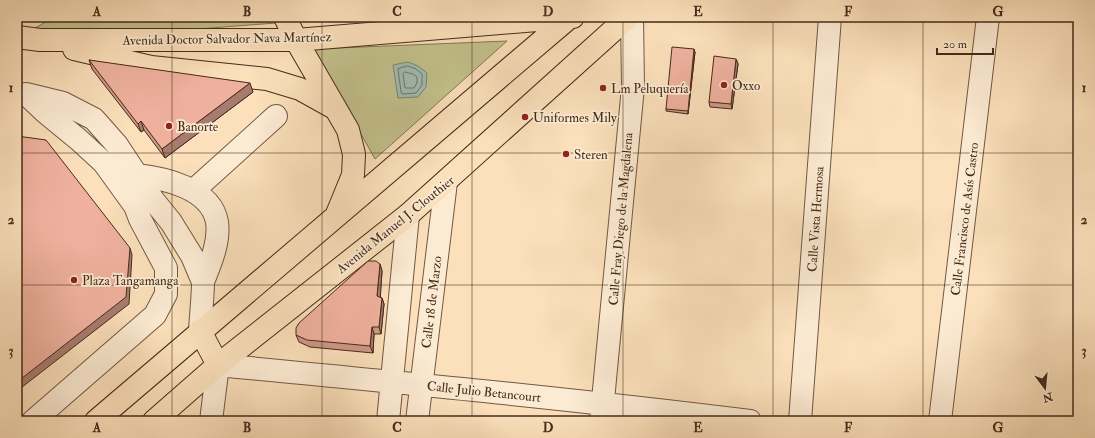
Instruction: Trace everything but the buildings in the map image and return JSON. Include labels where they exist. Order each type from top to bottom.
[{"type":"main road","points":[[285,17],[296,40],[348,130],[354,154],[353,175],[336,217]]},
{"type":"main road","points":[[296,40],[302,17]]},
{"type":"main road","points":[[96,421],[200,331],[573,17]]},
{"type":"main road","name":"Avenida Doctor Salvador Nava Martínez","points":[[17,37],[40,40],[296,40],[573,17]]},
{"type":"main road","name":"Avenida Manuel J. Clouthier","points":[[154,421],[218,365],[408,215],[628,17]]},
{"type":"main road","points":[[40,40],[151,67],[267,79],[300,89],[336,109]]},
{"type":"main road","points":[[200,331],[218,365]]},
{"type":"street","name":"Calle Fray Diego de la Magdalena","points":[[602,412],[633,87],[632,17]]},
{"type":"street","name":"Calle Vista Hermosa","points":[[800,421],[830,17]]},
{"type":"street","name":"Calle Francisco de Asís Castro","points":[[940,421],[988,17]]},
{"type":"street","points":[[20,96],[44,112],[79,140],[104,163],[128,181],[183,241],[204,282]]},
{"type":"street","points":[[193,191],[276,116]]},
{"type":"street","points":[[128,181],[155,177],[174,182],[193,191],[206,202],[213,212],[217,222],[217,238],[204,282],[200,331]]},
{"type":"street","points":[[33,421],[155,315],[166,294],[166,268],[134,206],[128,181]]},
{"type":"street","name":"Calle 18 de Marzo","points":[[417,421],[446,182]]},
{"type":"street","points":[[388,421],[408,215]]},
{"type":"street","name":"Calle Julio Betancourt","points":[[218,365],[393,381],[602,412],[750,421]]},
{"type":"street","points":[[211,421],[218,365]]},
{"type":"shaded area","points":[[55,17],[274,17],[276,23],[159,32],[33,29]]},
{"type":"shaded area","points":[[507,41],[375,159],[313,49]]},
{"type":"water","points":[[408,62],[418,66],[427,73],[426,87],[418,97],[398,98],[393,65]]},
{"type":"place","name":"Oxxo","points":[[724,85]]},
{"type":"place","name":"Lm Peluquería","points":[[603,88]]},
{"type":"place","name":"Uniformes Mily","points":[[525,117]]},
{"type":"place","name":"Banorte","points":[[169,126]]},
{"type":"place","name":"Steren","points":[[566,154]]},
{"type":"place","name":"Plaza Tangamanga","points":[[74,280]]}]
